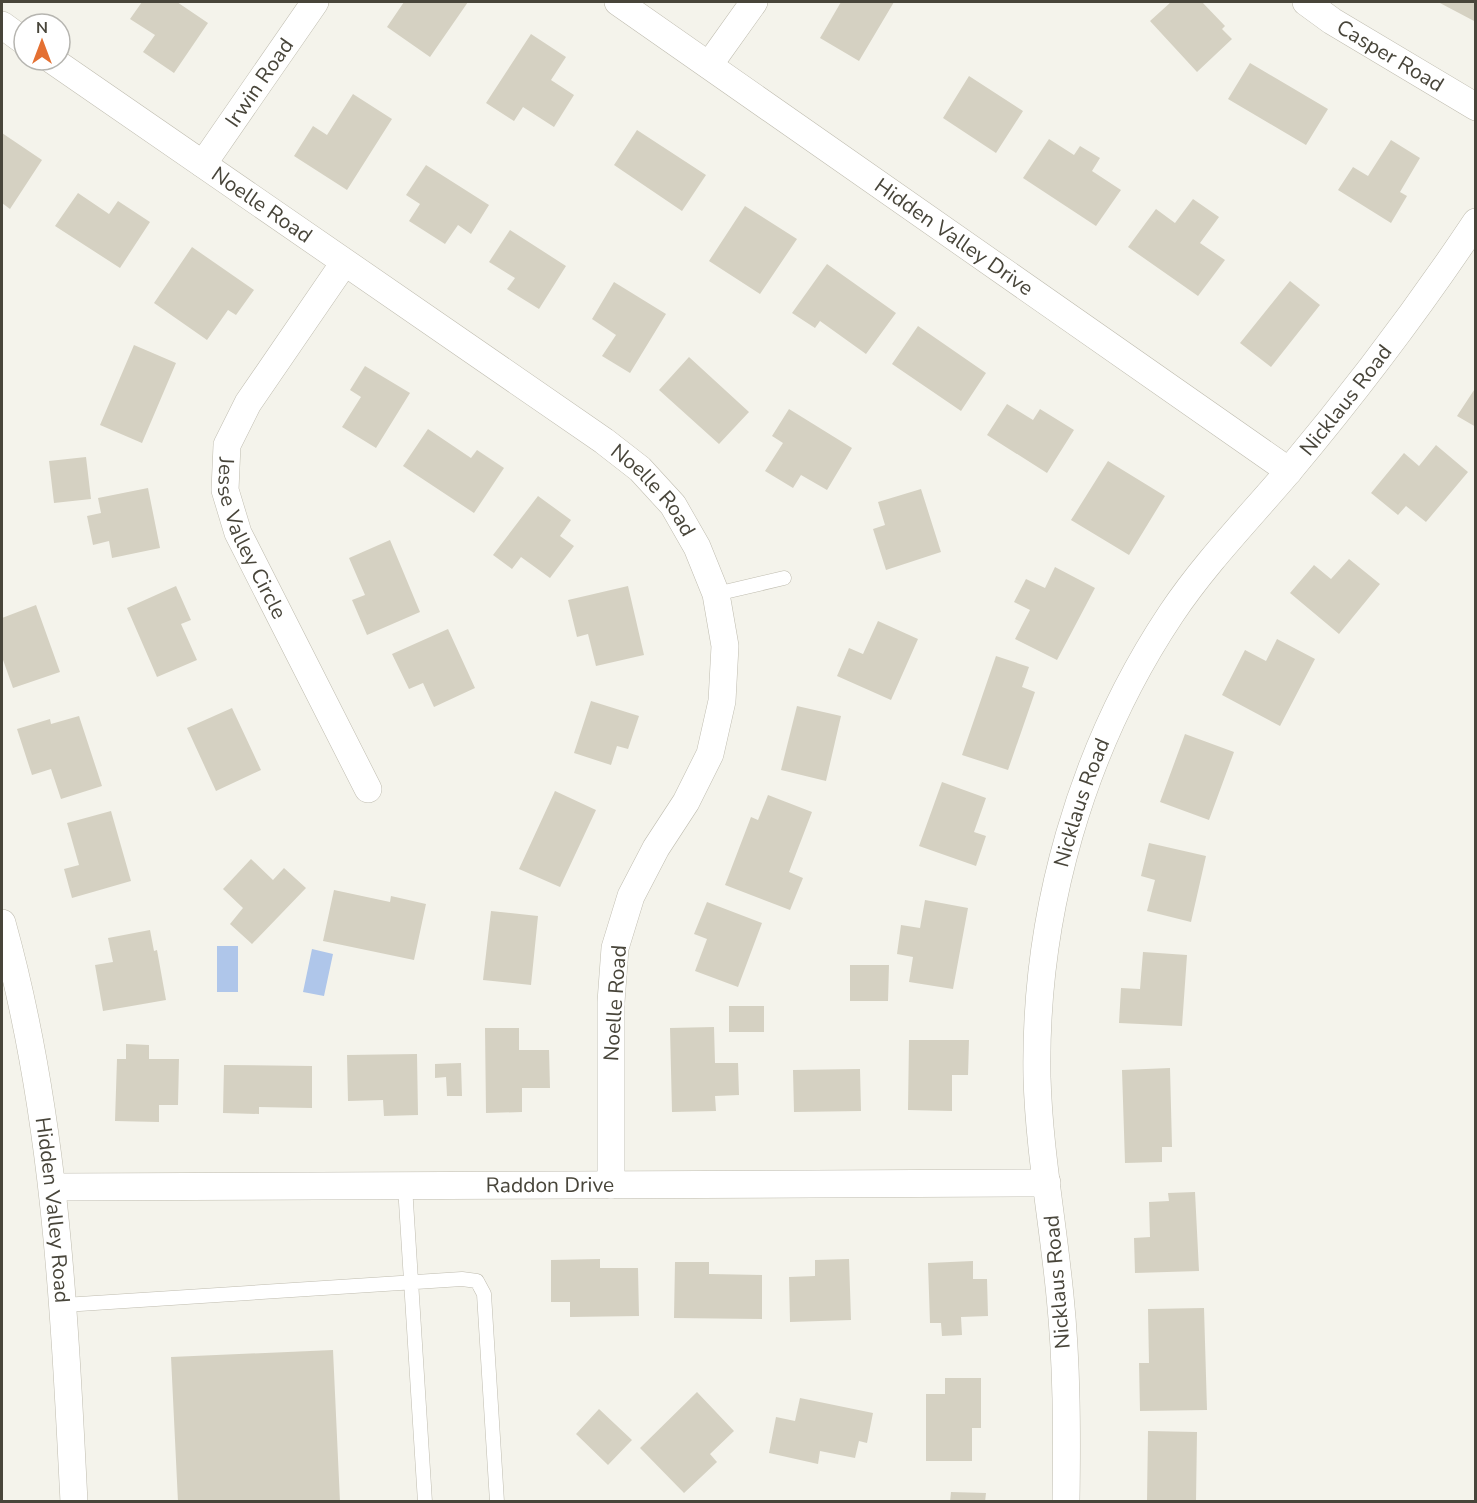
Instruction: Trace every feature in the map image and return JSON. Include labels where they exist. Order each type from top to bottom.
[{"type":"street","name":"Irwin Road","points":[[203,164],[315,2]]},
{"type":"street","name":"Hidden Valley Drive","points":[[618,2],[1289,471]]},
{"type":"street","points":[[709,65],[754,2]]},
{"type":"street","name":"Casper Road","points":[[1306,2],[1332,21],[1476,107]]},
{"type":"street","name":"Noelle Road","points":[[69,72],[604,441],[640,469],[673,505],[697,547],[716,594],[725,646],[722,701],[710,754],[686,802],[656,848],[631,896],[615,948],[611,1002],[611,1185]]},
{"type":"street","name":"Nicklaus Road","points":[[1066,1502],[1067,1414],[1060,1297],[1037,1078],[1042,973],[1059,873],[1087,778],[1124,693],[1172,613],[1381,357],[1476,222]]},
{"type":"street","name":"Jesse Valley Circle","points":[[344,263],[248,403],[228,445],[225,490],[238,533],[368,789]]},
{"type":"street","name":"Hidden Valley Road","points":[[2,923],[36,1073],[54,1187],[64,1305],[74,1502]]},
{"type":"street","name":"Raddon Drive","points":[[54,1187],[1047,1183]]},
{"type":"lane","points":[[716,594],[784,578]]},
{"type":"lane","points":[[405,1186],[425,1502]]},
{"type":"lane","points":[[64,1305],[462,1279],[477,1281],[484,1294],[497,1502]]},
{"type":"water","points":[[217,946],[238,946],[238,992],[217,992]]},
{"type":"water","points":[[312,949],[333,954],[324,996],[303,992]]},
{"type":"building","points":[[142,2],[177,2],[208,23],[174,73],[143,52],[155,35],[130,19]]},
{"type":"building","points":[[404,2],[468,2],[430,57],[387,27]]},
{"type":"building","points":[[841,2],[894,2],[859,61],[820,38]]},
{"type":"building","points":[[1171,2],[1202,2],[1225,26],[1222,29],[1232,39],[1197,72],[1150,21]]},
{"type":"building","points":[[1438,2],[1476,2],[1476,22]]},
{"type":"building","points":[[531,34],[566,57],[551,80],[574,95],[554,127],[523,107],[514,121],[486,103]]},
{"type":"building","points":[[1250,63],[1328,109],[1306,145],[1228,99]]},
{"type":"building","points":[[969,76],[1023,111],[996,153],[943,118]]},
{"type":"building","points":[[353,94],[392,119],[347,190],[294,156],[313,126],[327,135]]},
{"type":"building","points":[[637,130],[706,175],[682,211],[614,165]]},
{"type":"building","points":[[2,133],[42,160],[10,209],[2,203]]},
{"type":"building","points":[[1049,139],[1074,155],[1080,146],[1100,158],[1092,171],[1121,190],[1096,226],[1023,178]]},
{"type":"building","points":[[1391,140],[1420,158],[1400,192],[1407,196],[1391,223],[1338,190],[1353,167],[1368,176]]},
{"type":"building","points":[[426,165],[489,205],[471,234],[458,225],[445,244],[409,221],[420,204],[406,195]]},
{"type":"building","points":[[78,193],[109,214],[118,201],[150,222],[120,268],[55,226]]},
{"type":"building","points":[[1193,199],[1219,217],[1200,243],[1225,260],[1198,296],[1128,247],[1156,209],[1175,223]]},
{"type":"building","points":[[745,206],[797,239],[760,294],[709,261]]},
{"type":"building","points":[[510,230],[566,266],[539,309],[507,289],[515,278],[489,262]]},
{"type":"building","points":[[192,247],[254,290],[236,315],[228,310],[207,340],[154,303]]},
{"type":"building","points":[[827,264],[896,313],[866,354],[820,321],[815,328],[792,313]]},
{"type":"building","points":[[1290,281],[1320,305],[1271,367],[1240,343]]},
{"type":"building","points":[[614,282],[666,314],[630,373],[602,356],[616,335],[592,319]]},
{"type":"building","points":[[918,326],[986,373],[961,411],[892,364]]},
{"type":"building","points":[[134,345],[176,363],[142,443],[100,425]]},
{"type":"building","points":[[689,357],[749,412],[719,444],[659,390]]},
{"type":"building","points":[[365,366],[410,393],[376,448],[342,427],[361,397],[350,390]]},
{"type":"building","points":[[1476,387],[1476,427],[1457,416]]},
{"type":"building","points":[[1007,404],[1033,420],[1040,409],[1074,430],[1047,473],[987,435]]},
{"type":"building","points":[[789,409],[852,448],[827,490],[801,475],[793,488],[765,471],[783,443],[772,436]]},
{"type":"building","points":[[428,429],[471,458],[477,450],[504,468],[474,513],[403,466]]},
{"type":"building","points":[[1436,445],[1468,472],[1426,522],[1406,506],[1398,515],[1371,493],[1404,453],[1419,466]]},
{"type":"building","points":[[86,457],[91,499],[54,503],[49,461]]},
{"type":"building","points":[[1108,461],[1165,496],[1129,555],[1071,520]]},
{"type":"building","points":[[148,488],[160,548],[112,558],[109,541],[93,545],[87,516],[101,513],[98,498]]},
{"type":"building","points":[[921,489],[941,552],[886,570],[873,529],[885,525],[878,502]]},
{"type":"building","points":[[538,496],[571,520],[560,536],[574,546],[550,578],[521,557],[512,569],[493,555]]},
{"type":"building","points":[[390,540],[420,612],[367,635],[352,600],[365,595],[349,558]]},
{"type":"building","points":[[1349,559],[1380,584],[1339,634],[1290,593],[1314,565],[1331,579]]},
{"type":"building","points":[[1055,567],[1095,588],[1057,660],[1015,639],[1030,610],[1014,602],[1026,579],[1045,588]]},
{"type":"building","points":[[176,586],[191,620],[181,624],[197,660],[157,677],[127,608]]},
{"type":"building","points":[[628,586],[644,655],[596,666],[588,634],[577,637],[568,600]]},
{"type":"building","points":[[36,605],[60,672],[13,688],[2,657],[2,618]]},
{"type":"building","points":[[878,621],[918,639],[891,700],[837,676],[849,648],[863,654]]},
{"type":"building","points":[[448,629],[475,688],[434,707],[423,683],[409,689],[392,654]]},
{"type":"building","points":[[1277,639],[1315,659],[1280,726],[1222,695],[1245,650],[1266,661]]},
{"type":"building","points":[[996,656],[1029,667],[1022,687],[1035,692],[1008,770],[962,755]]},
{"type":"building","points":[[591,701],[639,716],[628,749],[617,746],[611,765],[574,753]]},
{"type":"building","points":[[797,706],[841,716],[826,781],[781,770]]},
{"type":"building","points":[[232,708],[261,770],[216,791],[187,728]]},
{"type":"building","points":[[79,716],[102,786],[61,799],[51,769],[32,775],[17,729],[50,719],[51,724]]},
{"type":"building","points":[[1185,734],[1234,752],[1209,820],[1160,802]]},
{"type":"building","points":[[942,782],[986,798],[974,832],[986,836],[976,866],[919,846]]},
{"type":"building","points":[[555,791],[596,810],[560,887],[519,869]]},
{"type":"building","points":[[768,795],[812,812],[789,872],[803,878],[790,910],[725,885],[751,817],[758,820]]},
{"type":"building","points":[[111,811],[131,881],[72,898],[64,869],[79,865],[67,823]]},
{"type":"building","points":[[1149,843],[1206,856],[1191,922],[1147,911],[1155,880],[1141,876]]},
{"type":"building","points":[[251,859],[273,880],[284,868],[306,888],[252,944],[230,924],[243,908],[223,889]]},
{"type":"building","points":[[334,890],[390,902],[391,896],[426,904],[414,960],[323,941]]},
{"type":"building","points":[[925,900],[968,908],[953,989],[909,982],[913,957],[897,954],[901,925],[920,928]]},
{"type":"building","points":[[707,902],[762,923],[738,987],[695,971],[707,939],[694,934]]},
{"type":"building","points":[[491,911],[538,916],[531,985],[483,980]]},
{"type":"building","points":[[150,930],[154,951],[157,950],[166,1000],[103,1011],[95,965],[113,962],[108,938]]},
{"type":"building","points":[[1143,952],[1187,955],[1182,1026],[1119,1023],[1121,988],[1140,989]]},
{"type":"building","points":[[850,965],[889,965],[888,1001],[850,1001]]},
{"type":"building","points":[[729,1006],[764,1006],[764,1032],[729,1032]]},
{"type":"building","points":[[714,1027],[715,1063],[738,1063],[739,1095],[715,1096],[716,1111],[672,1112],[670,1028]]},
{"type":"building","points":[[485,1028],[519,1028],[519,1050],[549,1050],[550,1088],[522,1088],[522,1112],[486,1113]]},
{"type":"building","points":[[909,1040],[969,1040],[968,1075],[952,1075],[952,1111],[908,1110]]},
{"type":"building","points":[[126,1044],[149,1045],[149,1059],[179,1059],[178,1105],[159,1105],[159,1122],[115,1121],[117,1059],[126,1059]]},
{"type":"building","points":[[417,1054],[418,1115],[384,1116],[383,1100],[348,1101],[347,1055]]},
{"type":"building","points":[[461,1063],[462,1096],[447,1096],[446,1077],[435,1078],[435,1064]]},
{"type":"building","points":[[224,1065],[312,1066],[312,1108],[259,1107],[259,1114],[223,1113]]},
{"type":"building","points":[[1170,1068],[1172,1147],[1162,1147],[1162,1162],[1125,1163],[1122,1070]]},
{"type":"building","points":[[860,1069],[861,1111],[794,1112],[793,1070]]},
{"type":"building","points":[[1195,1192],[1199,1271],[1135,1273],[1134,1238],[1150,1237],[1149,1202],[1169,1201],[1168,1193]]},
{"type":"building","points":[[600,1259],[600,1268],[638,1268],[639,1316],[570,1317],[570,1302],[551,1302],[551,1260]]},
{"type":"building","points":[[849,1259],[851,1320],[790,1322],[789,1277],[815,1276],[815,1260]]},
{"type":"building","points":[[973,1261],[973,1279],[987,1279],[988,1316],[961,1317],[962,1335],[942,1336],[941,1323],[930,1323],[928,1263]]},
{"type":"building","points":[[675,1262],[709,1262],[709,1274],[762,1275],[762,1319],[674,1318]]},
{"type":"building","points":[[1204,1308],[1207,1410],[1140,1411],[1139,1363],[1149,1363],[1148,1309]]},
{"type":"building","points":[[333,1350],[340,1502],[178,1502],[171,1357]]},
{"type":"building","points":[[945,1378],[981,1378],[981,1428],[972,1428],[972,1461],[926,1461],[926,1394],[945,1394]]},
{"type":"building","points":[[697,1392],[734,1431],[710,1454],[717,1462],[684,1493],[640,1448]]},
{"type":"building","points":[[800,1398],[873,1413],[867,1443],[859,1441],[855,1458],[820,1451],[818,1464],[769,1453],[776,1417],[795,1421]]},
{"type":"building","points":[[599,1409],[632,1440],[608,1465],[576,1434]]},
{"type":"building","points":[[1148,1431],[1197,1432],[1196,1502],[1147,1502]]},
{"type":"building","points":[[951,1492],[986,1493],[985,1502],[950,1502]]}]
